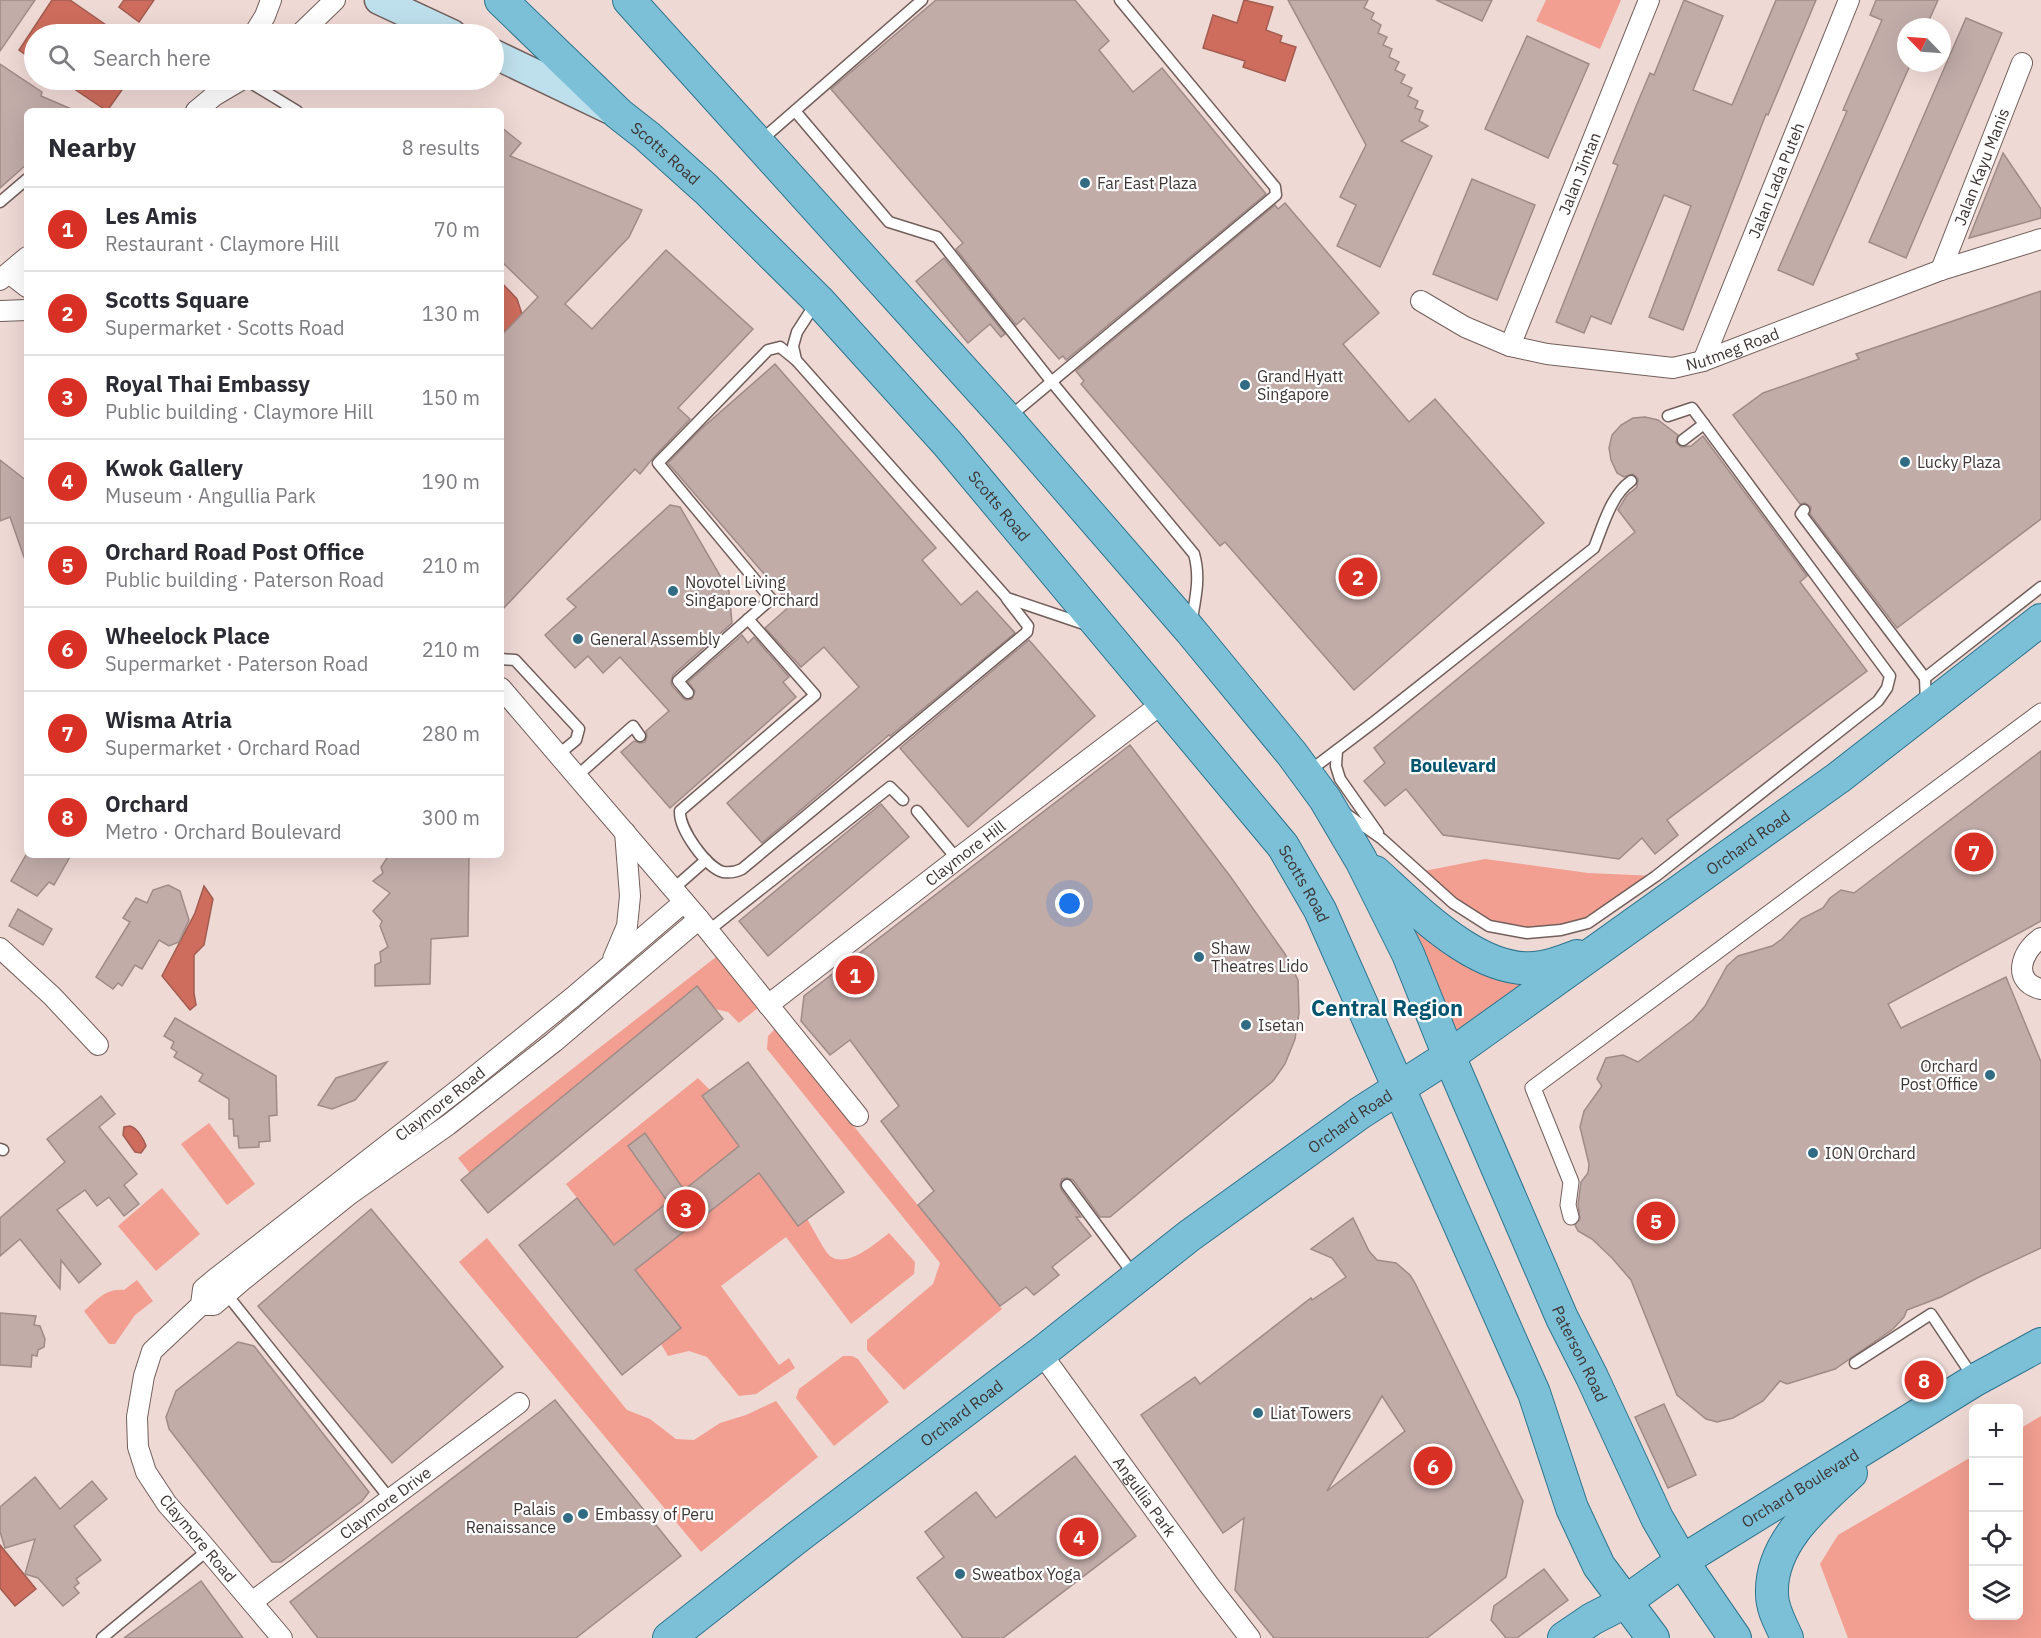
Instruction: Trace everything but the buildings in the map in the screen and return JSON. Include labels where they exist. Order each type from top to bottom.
[{"type":"main road","points":[[379,0],[431,24]]},
{"type":"main road","name":"Scotts Road","points":[[501,0],[619,114],[706,189],[818,300],[947,442],[1283,846],[1320,909],[1399,1088]]},
{"type":"main road","points":[[629,0],[1007,419],[1190,630],[1306,772],[1325,799],[1372,850],[1434,925],[1488,959],[1512,967],[1541,968],[1601,948]]},
{"type":"main road","points":[[504,59],[619,114]]},
{"type":"main road","name":"Orchard Road","points":[[669,1638],[1041,1353],[1189,1236],[1360,1113],[1449,1056],[1838,778],[2041,620]]},
{"type":"main road","points":[[1372,850],[1408,954],[1449,1056]]},
{"type":"main road","name":"Paterson Road","points":[[1449,1056],[1562,1318],[1657,1518],[1682,1561],[1735,1638]]},
{"type":"main road","points":[[1399,1088],[1534,1393],[1572,1508],[1599,1566],[1653,1638]]},
{"type":"main road","name":"Orchard Boulevard","points":[[1564,1638],[1592,1619],[1625,1602],[1682,1561],[1975,1380],[2041,1344]]},
{"type":"main road","points":[[1787,1638],[1774,1610],[1772,1595],[1773,1573],[1781,1551],[1795,1530],[1820,1502],[1897,1429]]},
{"type":"street","points":[[260,24],[271,0]]},
{"type":"street","points":[[310,24],[335,0]]},
{"type":"street","name":"Jalan Jintan","points":[[1510,346],[1649,0]]},
{"type":"street","name":"Jalan Lada Puteh","points":[[1703,361],[1849,0]]},
{"type":"street","name":"Jalan Kayu Manis","points":[[1941,270],[2022,63]]},
{"type":"street","points":[[199,108],[217,90]]},
{"type":"street","name":"Nutmeg Road","points":[[1421,301],[1465,327],[1510,346],[1547,354],[1673,368],[1703,361],[1941,270],[2041,239]]},
{"type":"street","points":[[24,260],[5,277],[24,286]]},
{"type":"street","points":[[0,310],[24,310]]},
{"type":"street","points":[[504,691],[679,895],[858,1116]]},
{"type":"street","name":"Claymore Hill","points":[[768,1005],[1164,702]]},
{"type":"street","points":[[1571,1217],[1568,1204],[1571,1182],[1533,1088],[2041,711]]},
{"type":"street","points":[[611,964],[627,926],[630,896],[625,832]]},
{"type":"street","name":"Claymore Road","points":[[221,1286],[337,1182],[418,1122],[573,998],[611,964],[679,895]]},
{"type":"street","name":"Claymore Road","points":[[282,1638],[166,1504],[146,1472],[138,1447],[136,1429],[144,1376],[152,1351],[201,1305],[203,1290],[221,1286],[448,1125],[703,925]]},
{"type":"street","points":[[2041,938],[2031,944],[2024,955],[2021,966],[2026,980],[2032,986],[2041,989]]},
{"type":"street","points":[[0,948],[52,996],[98,1045]]},
{"type":"street","name":"Angullia Park","points":[[1041,1353],[1250,1638]]},
{"type":"street","name":"Claymore Drive","points":[[252,1602],[519,1403]]},
{"type":"lane","points":[[758,143],[922,0]]},
{"type":"lane","points":[[1007,419],[1276,195],[1275,187],[1120,0]]},
{"type":"lane","points":[[262,90],[292,108]]},
{"type":"lane","points":[[795,111],[889,222],[937,237],[1051,381],[1194,554],[1198,584],[1190,630]]},
{"type":"lane","points":[[0,202],[24,182]]},
{"type":"lane","points":[[796,360],[793,346],[797,332],[818,300]]},
{"type":"lane","points":[[688,693],[678,681],[771,599],[658,463],[768,350],[780,346],[796,360],[1007,598],[1028,627],[1027,632],[742,869],[736,872],[723,872],[706,860],[690,839],[681,820],[680,812],[691,795],[815,695],[748,620]]},
{"type":"lane","points":[[1337,750],[1336,766],[1340,779],[1372,850],[1489,926],[1527,933],[1561,930],[1588,923],[1656,876],[1878,701],[1887,688],[1890,676],[1692,408],[1668,416]]},
{"type":"lane","points":[[1683,440],[1704,424]]},
{"type":"lane","points":[[1306,772],[1374,723],[1594,548],[1609,512],[1623,487],[1630,481]]},
{"type":"lane","points":[[1804,510],[1801,514],[1924,678],[1926,710]]},
{"type":"lane","points":[[1924,678],[2041,587]]},
{"type":"lane","points":[[1007,598],[1104,632]]},
{"type":"lane","points":[[504,659],[515,660],[579,729],[576,740],[559,754]]},
{"type":"lane","points":[[577,776],[633,726],[640,736]]},
{"type":"lane","points":[[703,925],[890,787],[903,800]]},
{"type":"lane","points":[[917,811],[957,859]]},
{"type":"lane","points":[[679,895],[706,860]]},
{"type":"lane","points":[[1067,1185],[1136,1278]]},
{"type":"lane","points":[[221,1286],[390,1499]]},
{"type":"lane","points":[[1855,1363],[1931,1314],[1975,1380]]},
{"type":"lane","points":[[102,1638],[208,1550]]},
{"type":"shaded area","points":[[52,0],[70,0],[105,24],[36,24]]},
{"type":"shaded area","points":[[124,0],[154,0],[139,22],[119,7]]},
{"type":"shaded area","points":[[1244,0],[1273,7],[1266,30],[1282,36],[1280,42],[1296,47],[1285,81],[1243,67],[1245,61],[1203,48],[1213,15],[1237,23]]},
{"type":"shaded area","points":[[1546,0],[1621,0],[1600,49],[1536,21]]},
{"type":"shaded area","points":[[24,42],[24,54],[19,50]]},
{"type":"shaded area","points":[[76,90],[122,90],[109,108],[103,108]]},
{"type":"shaded area","points":[[504,285],[517,299],[522,314],[504,331]]},
{"type":"shaded area","points":[[1485,859],[1588,873],[1656,876],[1588,923],[1561,930],[1489,926],[1419,872]]},
{"type":"shaded area","points":[[1361,860],[1434,925],[1541,968],[1449,1056]]},
{"type":"shaded area","points":[[204,886],[213,899],[204,945],[194,955],[196,1005],[190,1010],[162,976],[195,913]]},
{"type":"shaded area","points":[[716,957],[758,1008],[739,1023],[728,1012],[697,1005],[473,1177],[458,1158]]},
{"type":"shaded area","points":[[775,1029],[1002,1309],[904,1390],[867,1350],[867,1340],[933,1284],[940,1263],[767,1049],[768,1036]]},
{"type":"shaded area","points":[[698,1078],[710,1090],[703,1096],[739,1146],[614,1245],[566,1184]]},
{"type":"shaded area","points":[[209,1123],[255,1184],[227,1205],[181,1144]]},
{"type":"shaded area","points":[[130,1126],[138,1131],[145,1143],[146,1146],[141,1153],[135,1152],[123,1135],[124,1127]]},
{"type":"shaded area","points":[[759,1173],[798,1226],[807,1219],[830,1256],[837,1259],[853,1257],[889,1233],[915,1262],[914,1274],[851,1324],[786,1237],[721,1286],[779,1365],[789,1358],[795,1368],[756,1394],[739,1396],[707,1357],[689,1351],[668,1356],[661,1344],[680,1328],[635,1270]]},
{"type":"shaded area","points":[[162,1188],[200,1234],[156,1271],[118,1226]]},
{"type":"shaded area","points":[[487,1238],[627,1410],[650,1419],[676,1439],[694,1440],[720,1423],[746,1415],[776,1401],[818,1457],[701,1552],[459,1262]]},
{"type":"shaded area","points":[[137,1280],[153,1301],[135,1315],[115,1344],[109,1344],[84,1311],[102,1296],[112,1291],[124,1290]]},
{"type":"shaded area","points":[[843,1356],[858,1359],[889,1402],[834,1446],[796,1398],[799,1389]]},
{"type":"shaded area","points":[[2041,1416],[2041,1638],[1848,1638],[1820,1564],[1838,1535],[1969,1458],[1969,1620],[2023,1620],[2023,1427]]},
{"type":"shaded area","points":[[0,1545],[36,1589],[15,1606],[0,1588]]},
{"type":"place","name":"Far East Plaza","points":[[1085,183]]},
{"type":"place","name":"Grand Hyatt Singapore","points":[[1245,385]]},
{"type":"place","name":"Lucky Plaza","points":[[1905,462]]},
{"type":"place","name":"Scotts Square","points":[[1358,577]]},
{"type":"place","name":"Novotel Living Singapore Orchard","points":[[673,591]]},
{"type":"place","name":"General Assembly","points":[[578,639]]},
{"type":"place","name":"Wisma Atria","points":[[1974,852]]},
{"type":"place","name":"Shaw Theatres Lido","points":[[1199,957]]},
{"type":"place","name":"Les Amis","points":[[855,975]]},
{"type":"place","name":"Isetan","points":[[1246,1025]]},
{"type":"place","name":"Orchard Post Office","points":[[1990,1075]]},
{"type":"place","name":"ION Orchard","points":[[1813,1153]]},
{"type":"place","name":"Royal Thai Embassy","points":[[686,1209]]},
{"type":"place","name":"Orchard Road Post Office","points":[[1656,1221]]},
{"type":"place","name":"Orchard","points":[[1924,1380]]},
{"type":"place","name":"Liat Towers","points":[[1258,1413]]},
{"type":"place","name":"Wheelock Place","points":[[1433,1466]]},
{"type":"place","name":"Embassy of Peru","points":[[583,1514]]},
{"type":"place","name":"Palais Renaissance","points":[[568,1518]]},
{"type":"place","name":"Kwok Gallery","points":[[1079,1537]]},
{"type":"place","name":"Sweatbox Yoga","points":[[960,1574]]},
{"type":"district","name":"Boulevard","points":[[1453,766]]},
{"type":"district","name":"Central Region","points":[[1387,1008]]}]
